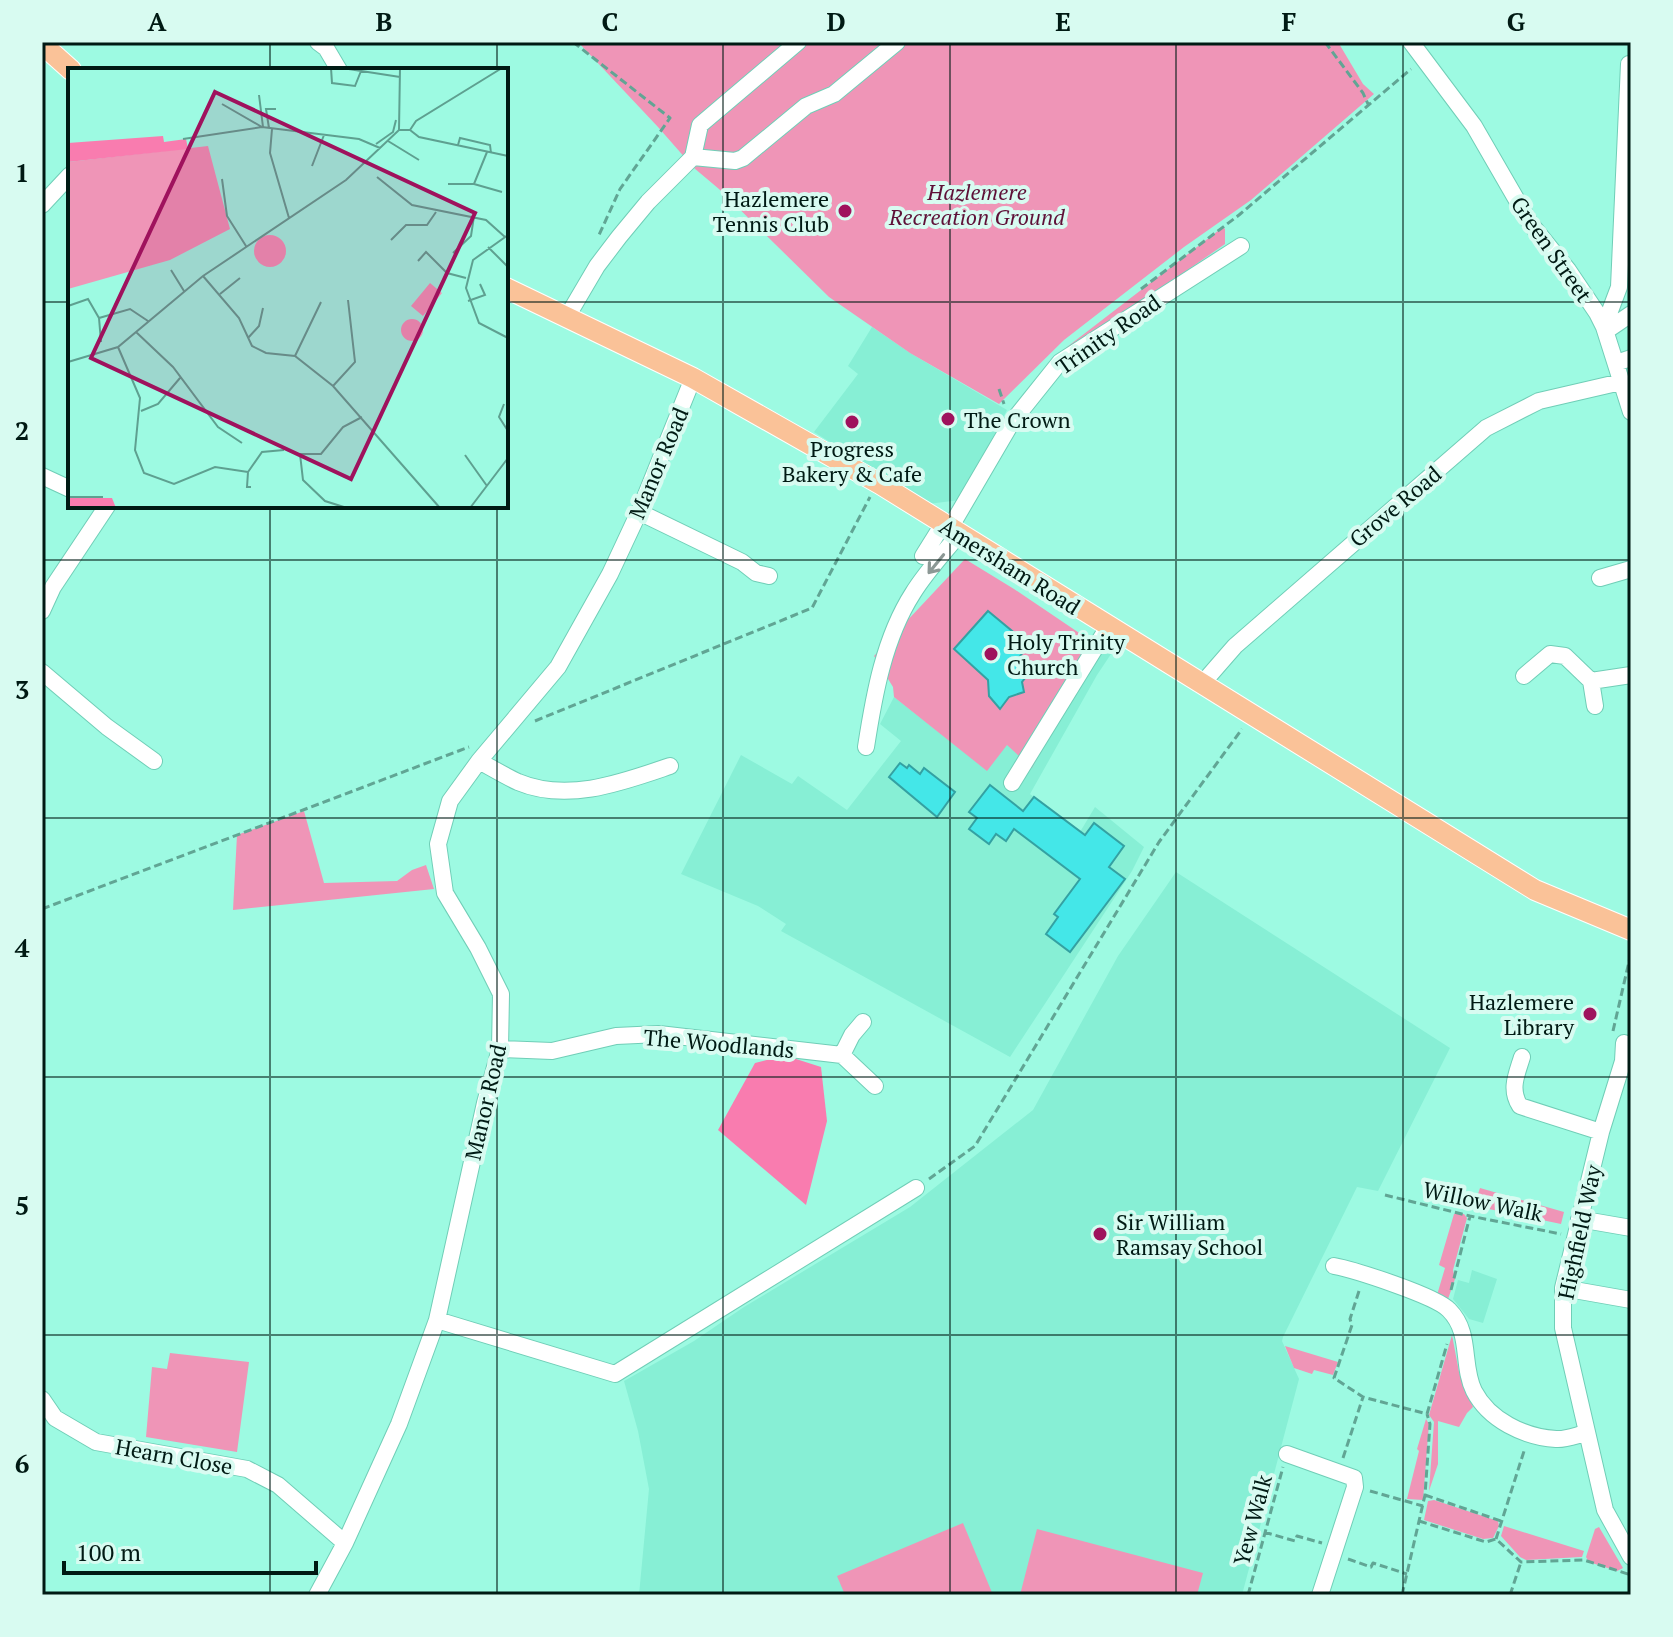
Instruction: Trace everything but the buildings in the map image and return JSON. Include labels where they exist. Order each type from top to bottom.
[{"type":"main road","points":[[42,44],[69,68]]},
{"type":"main road","name":"Amersham Road","points":[[508,289],[693,378],[880,484],[1535,890],[1631,930]]},
{"type":"street","points":[[318,42],[326,48],[338,68]]},
{"type":"street","points":[[567,317],[597,266],[648,202],[693,157],[700,125],[798,42]]},
{"type":"street","points":[[693,157],[735,161],[743,158],[806,106],[834,94],[897,42]]},
{"type":"street","name":"Green Street","points":[[1411,42],[1474,126],[1530,223],[1568,270],[1605,329],[1623,360],[1621,382],[1631,412]]},
{"type":"street","points":[[1605,329],[1619,287],[1629,70]]},
{"type":"street","points":[[42,205],[68,177]]},
{"type":"street","name":"Trinity Road","points":[[951,529],[1012,422],[1060,362],[1241,246]]},
{"type":"street","points":[[1605,329],[1631,314]]},
{"type":"street","name":"Manor Road","points":[[317,1595],[345,1543],[399,1424],[437,1320],[500,1049],[501,994],[445,893],[438,844],[450,801],[479,761],[558,667],[610,574],[639,512],[693,378]]},
{"type":"street","name":"Grove Road","points":[[1201,685],[1235,646],[1486,428],[1539,401],[1621,382]]},
{"type":"street","points":[[42,476],[68,488]]},
{"type":"street","points":[[42,611],[53,587],[104,508]]},
{"type":"street","points":[[639,512],[742,562],[756,573],[769,576]]},
{"type":"street","points":[[923,556],[951,529]]},
{"type":"street","points":[[866,747],[873,698],[885,657],[912,593],[951,529]]},
{"type":"street","points":[[1600,578],[1631,569]]},
{"type":"street","points":[[1012,783],[1108,627]]},
{"type":"street","points":[[1524,676],[1550,654],[1565,656],[1591,681],[1595,706]]},
{"type":"street","points":[[42,672],[107,727],[154,761]]},
{"type":"street","points":[[1591,681],[1631,675]]},
{"type":"street","points":[[479,761],[520,783],[567,792],[615,785],[670,766]]},
{"type":"street","points":[[863,1022],[842,1055],[875,1086]]},
{"type":"street","name":"The Woodlands","points":[[500,1049],[552,1051],[616,1036],[659,1034],[842,1055]]},
{"type":"street","name":"Highfield Way","points":[[1624,1043],[1623,1061],[1601,1132],[1563,1288],[1563,1328],[1605,1510],[1631,1557]]},
{"type":"street","points":[[1522,1057],[1514,1087],[1520,1106],[1601,1132]]},
{"type":"street","points":[[437,1320],[615,1374],[916,1188]]},
{"type":"street","points":[[1579,1219],[1631,1228]]},
{"type":"street","points":[[1334,1266],[1429,1297],[1446,1307],[1463,1331],[1473,1390],[1495,1419],[1530,1433],[1557,1439],[1586,1433]]},
{"type":"street","points":[[1563,1288],[1631,1300]]},
{"type":"street","name":"Hearn Close","points":[[42,1399],[55,1418],[96,1442],[247,1469],[278,1485],[345,1543]]},
{"type":"street","points":[[1287,1454],[1354,1478],[1355,1487],[1320,1595]]},
{"type":"path","points":[[573,42],[670,118],[620,189],[594,245]]},
{"type":"path","points":[[1325,42],[1368,104]]},
{"type":"path","points":[[1130,297],[1239,215],[1422,58]]},
{"type":"path","points":[[999,389],[1005,407],[1009,400]]},
{"type":"path","points":[[916,1188],[975,1146],[1159,842],[1252,716]]},
{"type":"path","points":[[1624,1043],[1611,1036],[1631,953]]},
{"type":"path","name":"Willow Walk","points":[[1385,1195],[1574,1237]]},
{"type":"path","points":[[1364,1276],[1334,1378],[1363,1397],[1427,1414],[1430,1424],[1425,1495],[1402,1595]]},
{"type":"path","points":[[1338,1472],[1363,1397]]},
{"type":"path","points":[[1496,1539],[1530,1433]]},
{"type":"path","name":"Yew Walk","points":[[1248,1595],[1287,1454]]},
{"type":"path","points":[[1355,1487],[1423,1506]]},
{"type":"path","points":[[1425,1495],[1502,1521]]},
{"type":"path","points":[[1419,1521],[1486,1542],[1496,1539]]},
{"type":"path","points":[[1264,1532],[1295,1541],[1297,1536],[1371,1567],[1373,1563],[1408,1575]]},
{"type":"path","points":[[1496,1539],[1521,1562],[1584,1560],[1631,1575]]},
{"type":"path","points":[[1510,1595],[1521,1562]]},
{"type":"shaded area","points":[[872,327],[1007,410],[960,500],[928,504],[814,432],[858,374],[848,366]]},
{"type":"shaded area","points":[[1097,645],[1111,654],[1030,794],[1080,832],[1095,807],[1144,847],[1132,871],[1010,1057],[781,931],[786,924],[758,906],[681,874],[741,755],[792,784],[798,776],[847,810],[901,741],[880,724],[894,697],[987,770]]},
{"type":"shaded area","name":"Sir William Ramsay School","points":[[1176,872],[1450,1048],[1378,1191],[1357,1187],[1283,1337],[1299,1379],[1242,1595],[639,1595],[649,1489],[624,1381],[910,1207],[1033,1110],[1118,956]]},
{"type":"shaded area","points":[[778,1057],[821,1067],[827,1121],[806,1205],[718,1130],[755,1063]]},
{"type":"shaded area","points":[[1472,1270],[1497,1279],[1483,1323],[1469,1319],[1453,1299],[1458,1280],[1469,1283]]},
{"type":"green space","name":"Hazlemere Recreation Ground","points":[[578,42],[1338,42],[1363,84],[1374,94],[1251,200],[1184,247],[1064,340],[999,404],[910,353],[829,297],[694,168]]},
{"type":"green space","points":[[1223,227],[1225,244],[1058,360],[1054,357]]},
{"type":"green space","points":[[965,559],[1097,645],[1032,768],[1007,745],[987,771],[894,697],[893,687],[874,656]]},
{"type":"green space","points":[[304,811],[324,883],[397,881],[426,865],[434,889],[233,910],[237,835]]},
{"type":"green space","points":[[1480,1188],[1564,1212],[1561,1224],[1484,1208],[1473,1209]]},
{"type":"green space","points":[[1454,1214],[1464,1214],[1467,1218],[1448,1299],[1437,1295],[1445,1268],[1439,1265]]},
{"type":"green space","points":[[1452,1335],[1459,1372],[1473,1407],[1459,1427],[1438,1421],[1438,1464],[1429,1491],[1434,1422],[1429,1415]]},
{"type":"green space","points":[[1285,1346],[1338,1362],[1333,1375],[1314,1370],[1312,1374],[1294,1368]]},
{"type":"green space","points":[[170,1353],[249,1362],[237,1452],[146,1437],[152,1367],[167,1369]]},
{"type":"green space","points":[[1426,1419],[1429,1424],[1423,1500],[1407,1499],[1417,1449]]},
{"type":"green space","points":[[1434,1500],[1498,1521],[1493,1538],[1483,1539],[1424,1520],[1428,1501]]},
{"type":"green space","points":[[963,1523],[993,1595],[845,1595],[837,1576]]},
{"type":"green space","points":[[1504,1526],[1584,1551],[1582,1557],[1526,1560],[1501,1536]]},
{"type":"green space","points":[[1599,1527],[1623,1568],[1617,1571],[1589,1562],[1586,1557],[1595,1529]]},
{"type":"green space","points":[[1037,1529],[1203,1573],[1197,1595],[1020,1595]]},
{"type":"place","name":"Hazlemere Tennis Club","points":[[845,211]]},
{"type":"place","name":"The Crown","points":[[948,419]]},
{"type":"place","name":"Progress Bakery & Cafe","points":[[852,422]]},
{"type":"place","name":"Holy Trinity Church","points":[[991,654]]},
{"type":"place","name":"Hazlemere Library","points":[[1590,1014]]},
{"type":"place","name":"Sir William Ramsay School","points":[[1100,1234]]}]
